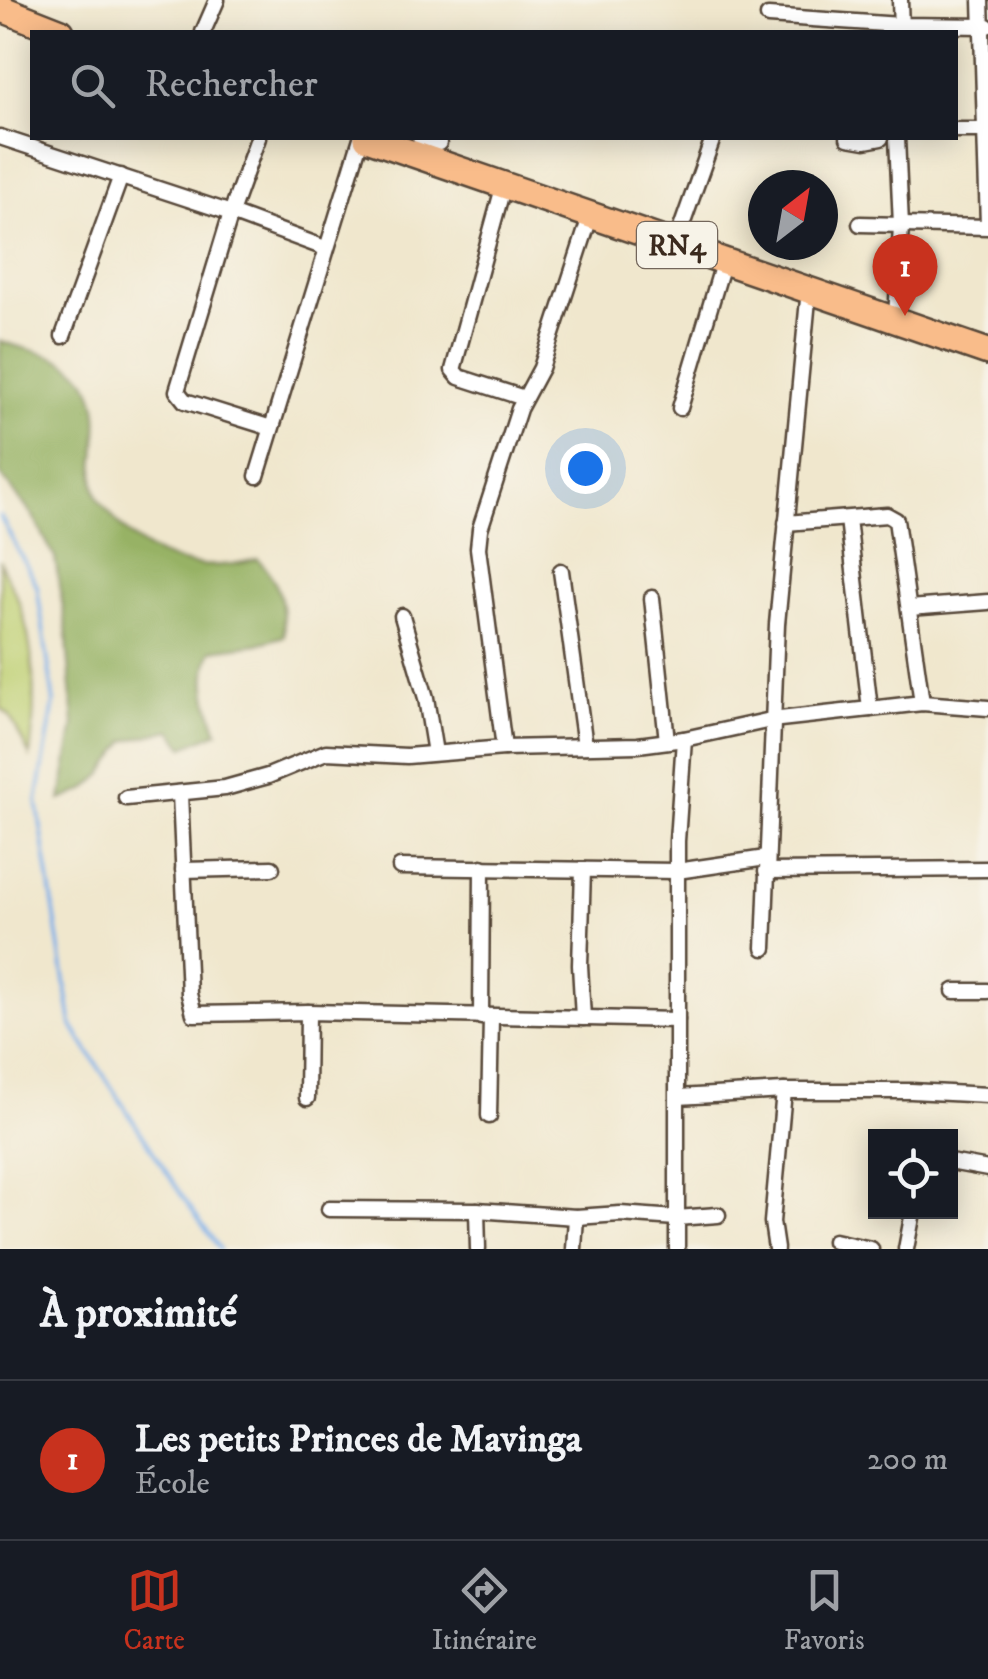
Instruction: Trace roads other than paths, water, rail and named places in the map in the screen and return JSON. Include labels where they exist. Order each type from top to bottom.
[{"type":"highway","points":[[0,8],[56,30]]},
{"type":"highway","name":"RN4","points":[[370,140],[988,352]]},
{"type":"street","points":[[204,30],[218,0]]},
{"type":"street","points":[[900,0],[900,29]]},
{"type":"street","points":[[860,224],[988,226],[985,26],[981,0]]},
{"type":"street","points":[[768,16],[900,29],[985,26]]},
{"type":"street","points":[[958,130],[986,130]]},
{"type":"street","points":[[0,136],[325,248]]},
{"type":"street","points":[[257,140],[177,391],[185,401],[271,428]]},
{"type":"street","points":[[257,476],[325,248],[363,140]]},
{"type":"street","points":[[428,140],[439,143]]},
{"type":"street","points":[[676,245],[712,140]]},
{"type":"street","points":[[896,319],[901,225],[897,140]]},
{"type":"street","points":[[62,336],[121,176]]},
{"type":"street","points":[[504,184],[452,370],[460,377],[524,398]]},
{"type":"street","points":[[504,748],[478,548],[480,530],[524,398],[538,377],[591,214]]},
{"type":"street","points":[[680,408],[724,260]]},
{"type":"street","points":[[764,948],[772,807],[771,720],[809,289]]},
{"type":"street","points":[[786,522],[886,516],[896,520],[922,704]]},
{"type":"street","points":[[848,520],[870,709]]},
{"type":"street","points":[[561,572],[585,746]]},
{"type":"street","points":[[652,598],[667,742]]},
{"type":"street","points":[[910,608],[988,602]]},
{"type":"street","points":[[402,616],[426,698],[435,753]]},
{"type":"street","points":[[126,798],[240,784],[326,752],[407,756],[667,742],[771,720],[870,709],[922,704],[988,708]]},
{"type":"street","points":[[677,1249],[678,872],[684,739]]},
{"type":"street","points":[[180,794],[188,994],[194,1014],[308,1012],[677,1020]]},
{"type":"street","points":[[400,867],[678,872],[766,864],[988,869]]},
{"type":"street","points":[[482,867],[489,1116]]},
{"type":"street","points":[[184,870],[272,868]]},
{"type":"street","points":[[583,870],[580,965],[584,1018]]},
{"type":"street","points":[[954,992],[988,991]]},
{"type":"street","points":[[307,1098],[308,1012]]},
{"type":"street","points":[[678,1097],[784,1091],[988,1095]]},
{"type":"street","points":[[776,1249],[772,1222],[784,1091]]},
{"type":"street","points":[[958,1163],[988,1169]]},
{"type":"street","points":[[329,1209],[477,1210],[576,1217],[718,1215]]},
{"type":"street","points":[[477,1210],[478,1249]]},
{"type":"street","points":[[574,1249],[576,1217]]},
{"type":"street","points":[[906,1249],[912,1219]]},
{"type":"street","points":[[834,1241],[871,1249]]},
{"type":"waterway","points":[[0,516],[37,586],[54,703],[37,801],[72,1026],[220,1249]]},
{"type":"place","name":"Les petits Princes de Mavinga","points":[[905,316]]}]
